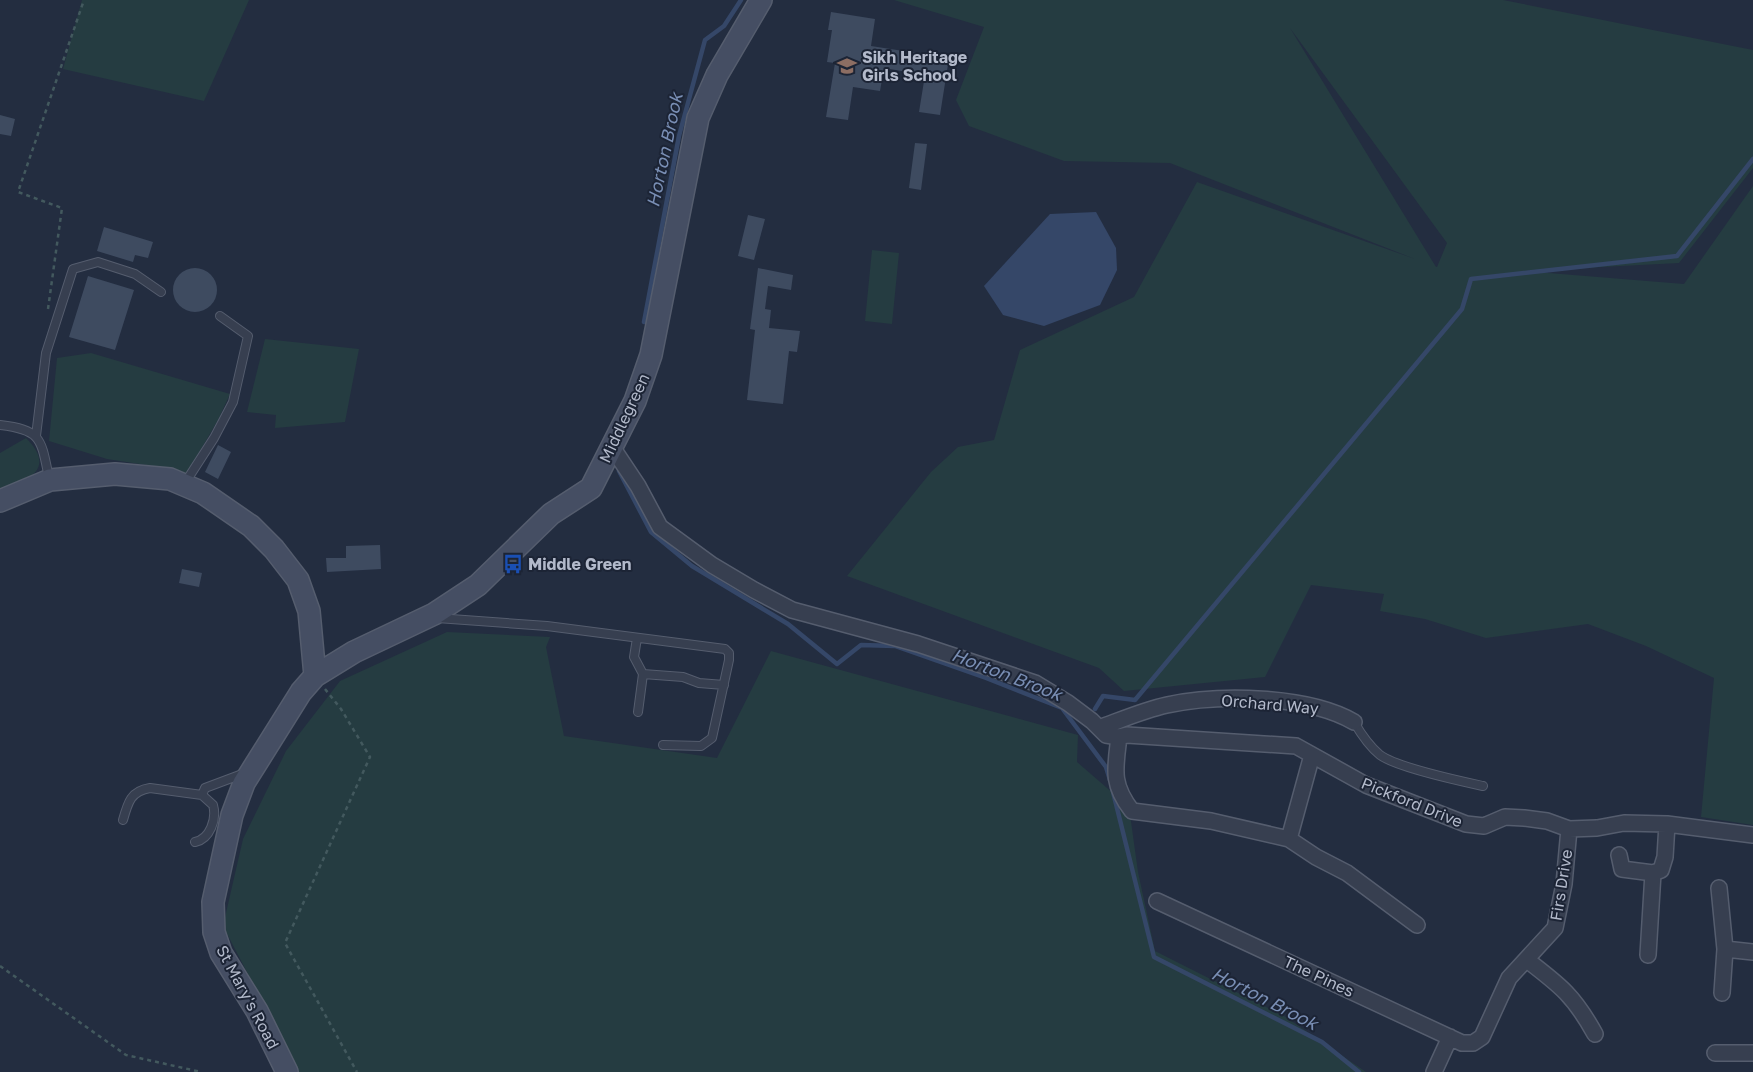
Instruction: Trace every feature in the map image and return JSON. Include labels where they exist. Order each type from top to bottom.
[{"type":"street","name":"Middlegreen","points":[[315,676],[354,652],[425,618],[478,585],[551,514],[591,488],[635,402],[651,355],[698,118],[718,75],[761,0]]},
{"type":"street","points":[[612,447],[638,486],[660,527],[712,565],[754,590],[792,610],[918,644],[1035,683],[1068,703],[1108,734],[1114,775],[1121,797],[1132,811],[1211,821],[1289,839],[1316,857],[1347,873],[1417,925]]},
{"type":"street","points":[[0,501],[50,480],[114,474],[170,479],[202,493],[251,526],[274,549],[298,580],[309,611],[315,676]]},
{"type":"street","name":"St Mary's Road","points":[[287,1072],[258,1011],[221,953],[214,932],[213,902],[232,815],[251,771],[300,692],[315,676]]},
{"type":"street","name":"Orchard Way","points":[[1108,734],[1166,705],[1205,699],[1239,698],[1310,705],[1336,711],[1354,722]]},
{"type":"street","name":"Pickford Drive","points":[[1108,734],[1296,746],[1366,785],[1466,824],[1484,826],[1505,817],[1548,821],[1569,829],[1597,828],[1624,823],[1667,824],[1753,834]]},
{"type":"street","points":[[1289,839],[1312,755]]},
{"type":"street","points":[[1619,855],[1622,869],[1653,873],[1661,870],[1665,857],[1667,824]]},
{"type":"street","name":"Firs Drive","points":[[1482,1038],[1510,978],[1555,928],[1564,884],[1569,829]]},
{"type":"street","points":[[1648,956],[1653,873]]},
{"type":"street","points":[[1719,888],[1725,948],[1722,993]]},
{"type":"street","name":"The Pines","points":[[1157,901],[1462,1043],[1473,1044],[1482,1038]]},
{"type":"street","points":[[1725,948],[1753,952]]},
{"type":"street","points":[[1527,960],[1565,990],[1579,1006],[1595,1034]]},
{"type":"street","points":[[1434,1072],[1450,1037]]},
{"type":"street","points":[[1715,1053],[1753,1053]]},
{"type":"lane","points":[[50,480],[44,455],[36,436],[46,353],[73,269],[98,262],[135,274],[161,292]]},
{"type":"lane","points":[[184,485],[214,438],[233,402],[248,336],[220,316]]},
{"type":"lane","points":[[0,425],[24,428],[36,436]]},
{"type":"lane","points":[[425,618],[547,626],[725,649],[729,653],[729,660],[712,738],[709,742],[694,746],[663,745]]},
{"type":"lane","points":[[637,638],[634,657],[642,674],[638,712]]},
{"type":"lane","points":[[642,674],[683,677],[699,683],[724,684]]},
{"type":"lane","points":[[1354,722],[1370,746],[1382,756],[1437,775],[1483,786]]},
{"type":"lane","points":[[202,795],[205,788],[251,771]]},
{"type":"lane","points":[[123,820],[129,799],[143,789],[150,788],[202,795],[213,805],[214,816],[209,833],[203,839],[195,842]]},
{"type":"path","points":[[47,315],[62,208],[18,192],[84,0]]},
{"type":"path","points":[[315,676],[341,709],[370,757],[285,944],[357,1072]]},
{"type":"path","points":[[0,966],[126,1055],[201,1072]]},
{"type":"green space","points":[[82,0],[249,0],[204,101],[63,69]]},
{"type":"green space","points":[[894,0],[1503,0],[1753,50],[1753,168],[1679,263],[1524,271],[1684,284],[1753,186],[1753,825],[1701,817],[1714,678],[1646,646],[1588,624],[1486,638],[1425,619],[1380,611],[1384,594],[1311,585],[1265,677],[1124,691],[1099,668],[847,576],[931,472],[958,447],[994,440],[1020,350],[1134,297],[1197,182],[1415,259],[1170,163],[1064,161],[969,126],[956,100],[984,27]],"holes":[[[1290,28],[1447,243],[1436,267]]]},
{"type":"green space","points":[[872,250],[899,253],[892,324],[865,321]]},
{"type":"green space","points":[[265,339],[359,349],[345,422],[275,428],[276,415],[247,412]]},
{"type":"green space","points":[[91,353],[230,394],[218,420],[186,475],[166,468],[107,459],[49,441],[57,358]]},
{"type":"green space","points":[[26,438],[35,449],[39,458],[39,466],[28,479],[0,492],[0,453]]},
{"type":"green space","points":[[447,632],[550,637],[546,647],[564,736],[717,758],[771,651],[1078,735],[1077,762],[1129,807],[1138,872],[1155,951],[1284,1016],[1366,1072],[299,1072],[223,926],[243,839],[286,751],[340,681]]},
{"type":"water","points":[[1096,212],[1116,248],[1117,270],[1100,305],[1044,326],[1003,315],[984,286],[1050,214]]},
{"type":"building","points":[[831,12],[875,19],[871,46],[949,58],[940,115],[919,112],[925,75],[884,68],[880,91],[853,87],[848,120],[826,117],[835,63],[827,62],[832,30],[828,30]]},
{"type":"building","points":[[0,115],[15,119],[11,136],[0,134]]},
{"type":"building","points":[[915,143],[927,144],[921,190],[909,188]]},
{"type":"building","points":[[748,215],[765,219],[754,260],[738,256]]},
{"type":"building","points":[[104,227],[153,242],[148,258],[135,255],[133,262],[97,251]]},
{"type":"building","points":[[199,268],[211,274],[216,281],[216,299],[211,306],[204,311],[191,312],[183,309],[176,302],[173,286],[176,278],[183,271]]},
{"type":"building","points":[[758,268],[793,275],[791,290],[768,286],[765,309],[771,310],[769,328],[800,331],[797,352],[789,351],[783,404],[747,400],[755,330],[750,329]]},
{"type":"building","points":[[88,276],[134,290],[115,350],[69,337]]},
{"type":"building","points":[[218,445],[231,452],[218,479],[205,472]]},
{"type":"building","points":[[380,545],[381,569],[327,572],[326,558],[346,558],[346,546]]},
{"type":"building","points":[[182,569],[202,573],[199,587],[179,583]]},
{"type":"waterway","name":"Horton Brook","points":[[644,322],[679,136],[705,40],[724,26],[741,0]]},
{"type":"waterway","points":[[1095,709],[1103,696],[1135,700],[1462,309],[1471,279],[1677,256],[1753,159]]},
{"type":"waterway","name":"Horton Brook","points":[[619,471],[651,532],[692,566],[788,624],[837,664],[861,645],[895,646],[986,678],[1062,708],[1106,767],[1110,780]]},
{"type":"waterway","name":"Horton Brook","points":[[1112,788],[1154,957],[1322,1042],[1359,1072]]},
{"type":"place","name":"Sikh Heritage Girls School","points":[[847,66]]},
{"type":"place","name":"Middle Green","points":[[513,564]]}]
